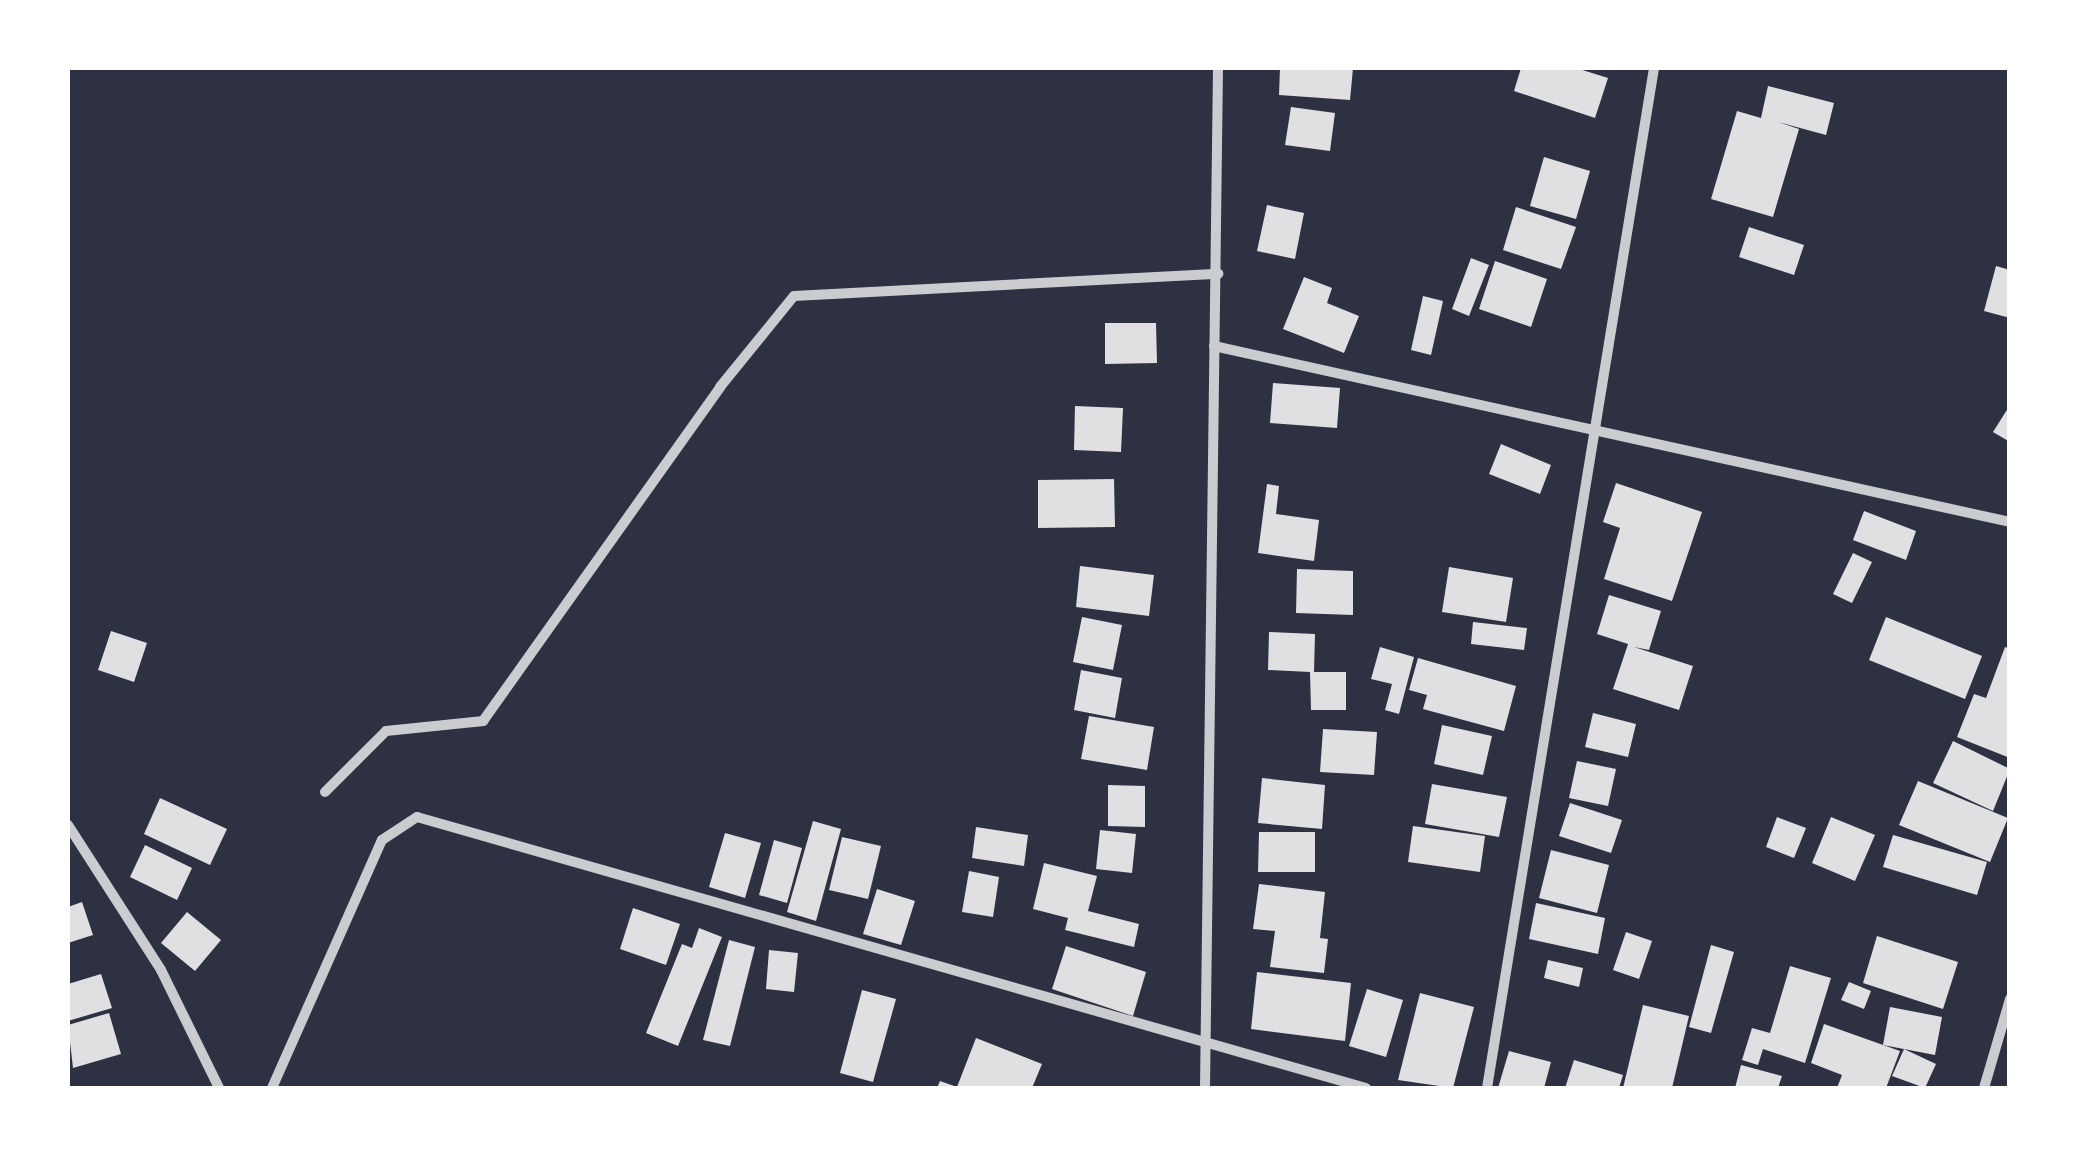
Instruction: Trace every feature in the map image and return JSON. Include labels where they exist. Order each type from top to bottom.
[{"type":"street","points":[[1205,1088],[1218,68]]},
{"type":"street","points":[[1487,1088],[1654,68]]},
{"type":"street","points":[[325,792],[386,731],[483,720],[720,387],[794,296],[1218,274]]},
{"type":"street","points":[[1214,346],[1596,434],[2010,522]]},
{"type":"street","points":[[272,1088],[382,840],[417,817],[1206,1046],[1366,1088]]},
{"type":"street","points":[[68,825],[160,970],[219,1088]]},
{"type":"street","points":[[1984,1088],[2010,999]]},
{"type":"building","points":[[1280,68],[1353,68],[1350,100],[1279,95]]},
{"type":"building","points":[[1521,68],[1576,68],[1608,78],[1595,118],[1514,91]]},
{"type":"building","points":[[1768,86],[1834,103],[1826,135],[1778,122],[1799,129],[1773,217],[1711,199],[1737,111],[1761,118]]},
{"type":"building","points":[[1291,107],[1335,113],[1330,151],[1285,145]]},
{"type":"building","points":[[1544,157],[1590,171],[1576,219],[1530,206]]},
{"type":"building","points":[[1267,205],[1304,213],[1295,259],[1257,251]]},
{"type":"building","points":[[1516,207],[1576,227],[1561,269],[1503,250]]},
{"type":"building","points":[[1749,227],[1804,245],[1794,275],[1739,257]]},
{"type":"building","points":[[1471,258],[1489,265],[1469,316],[1452,309]]},
{"type":"building","points":[[1495,261],[1547,279],[1531,327],[1479,309]]},
{"type":"building","points":[[1996,266],[2010,270],[2010,318],[1984,311]]},
{"type":"building","points":[[1304,277],[1332,288],[1327,303],[1359,316],[1344,353],[1283,329]]},
{"type":"building","points":[[1423,296],[1443,301],[1431,355],[1411,350]]},
{"type":"building","points":[[1105,323],[1156,323],[1157,363],[1105,364]]},
{"type":"building","points":[[1273,383],[1340,388],[1337,428],[1270,423]]},
{"type":"building","points":[[2010,405],[2010,442],[1993,432]]},
{"type":"building","points":[[1075,406],[1123,408],[1121,452],[1074,450]]},
{"type":"building","points":[[1501,444],[1551,465],[1540,494],[1489,474]]},
{"type":"building","points":[[1114,479],[1115,527],[1038,528],[1038,480]]},
{"type":"building","points":[[1616,483],[1702,512],[1672,601],[1604,579],[1620,528],[1603,522]]},
{"type":"building","points":[[1267,484],[1279,486],[1276,514],[1319,520],[1314,561],[1258,553]]},
{"type":"building","points":[[1864,511],[1916,531],[1906,560],[1853,540]]},
{"type":"building","points":[[1853,553],[1872,562],[1852,603],[1833,594]]},
{"type":"building","points":[[1080,566],[1154,575],[1149,616],[1076,607]]},
{"type":"building","points":[[1449,567],[1513,578],[1506,622],[1442,612]]},
{"type":"building","points":[[1297,569],[1353,571],[1353,615],[1296,613]]},
{"type":"building","points":[[1609,595],[1661,611],[1649,650],[1634,647],[1693,666],[1679,710],[1613,689],[1628,644],[1597,634]]},
{"type":"building","points":[[1082,617],[1122,625],[1113,670],[1073,662]]},
{"type":"building","points":[[1886,617],[1982,656],[1965,699],[1869,660]]},
{"type":"building","points":[[1473,622],[1527,628],[1524,650],[1471,644]]},
{"type":"building","points":[[111,631],[147,643],[134,682],[98,670]]},
{"type":"building","points":[[1269,632],[1315,634],[1314,672],[1346,672],[1346,710],[1311,710],[1310,672],[1268,670]]},
{"type":"building","points":[[1380,647],[1414,657],[1399,714],[1385,710],[1392,684],[1371,679]]},
{"type":"building","points":[[2005,647],[2010,649],[2010,758],[1957,737],[1974,694],[1986,698]]},
{"type":"building","points":[[1418,658],[1516,686],[1504,731],[1423,709],[1427,695],[1409,690]]},
{"type":"building","points":[[1081,670],[1122,678],[1115,718],[1074,710]]},
{"type":"building","points":[[1593,713],[1636,724],[1628,757],[1585,747]]},
{"type":"building","points":[[1089,716],[1154,727],[1147,770],[1081,759]]},
{"type":"building","points":[[1442,725],[1492,736],[1483,775],[1434,764]]},
{"type":"building","points":[[1323,729],[1377,732],[1374,775],[1320,772]]},
{"type":"building","points":[[1953,741],[2010,769],[1993,811],[1933,783]]},
{"type":"building","points":[[1577,761],[1616,769],[1608,806],[1569,798]]},
{"type":"building","points":[[1262,778],[1325,785],[1322,829],[1258,823]]},
{"type":"building","points":[[1918,781],[2008,818],[1990,862],[1899,825]]},
{"type":"building","points":[[1432,784],[1507,797],[1499,837],[1425,824]]},
{"type":"building","points":[[1108,785],[1145,786],[1145,827],[1108,826]]},
{"type":"building","points":[[160,798],[227,829],[210,865],[144,834]]},
{"type":"building","points":[[1570,803],[1622,820],[1611,853],[1559,836]]},
{"type":"building","points":[[1777,817],[1806,828],[1794,858],[1766,847]]},
{"type":"building","points":[[1831,817],[1875,835],[1855,881],[1812,863]]},
{"type":"building","points":[[813,821],[841,829],[816,921],[787,912]]},
{"type":"building","points":[[1413,826],[1485,836],[1480,872],[1408,862]]},
{"type":"building","points":[[976,827],[1028,835],[1024,866],[972,858]]},
{"type":"building","points":[[1100,830],[1136,834],[1132,873],[1096,869]]},
{"type":"building","points":[[1259,832],[1315,832],[1315,872],[1258,872]]},
{"type":"building","points":[[725,833],[761,843],[745,898],[709,887]]},
{"type":"building","points":[[1893,835],[1987,862],[1977,895],[1883,867]]},
{"type":"building","points":[[842,837],[881,846],[868,899],[829,890]]},
{"type":"building","points":[[774,840],[802,848],[787,903],[759,895]]},
{"type":"building","points":[[145,845],[192,868],[177,900],[130,877]]},
{"type":"building","points":[[1551,850],[1609,865],[1597,913],[1539,898]]},
{"type":"building","points":[[1044,863],[1097,876],[1088,911],[1139,924],[1134,947],[1065,930],[1068,918],[1033,909]]},
{"type":"building","points":[[969,871],[999,877],[993,917],[962,912]]},
{"type":"building","points":[[1259,884],[1325,892],[1320,938],[1328,939],[1324,973],[1270,967],[1275,931],[1253,929]]},
{"type":"building","points":[[877,889],[915,901],[901,945],[863,934]]},
{"type":"building","points":[[82,902],[93,935],[68,943],[68,907]]},
{"type":"building","points":[[1536,903],[1605,918],[1598,954],[1529,939]]},
{"type":"building","points":[[633,908],[680,924],[666,965],[620,949]]},
{"type":"building","points":[[187,912],[221,940],[195,971],[161,943]]},
{"type":"building","points":[[699,928],[722,937],[678,1046],[646,1033],[682,944],[692,948]]},
{"type":"building","points":[[1626,932],[1652,941],[1639,979],[1613,970]]},
{"type":"building","points":[[1877,936],[1958,962],[1943,1009],[1863,983]]},
{"type":"building","points":[[729,940],[755,947],[730,1046],[703,1040]]},
{"type":"building","points":[[1711,945],[1734,952],[1711,1033],[1689,1027]]},
{"type":"building","points":[[1066,946],[1146,972],[1133,1016],[1052,989]]},
{"type":"building","points":[[769,950],[798,953],[794,992],[766,989]]},
{"type":"building","points":[[1548,960],[1583,968],[1579,987],[1544,978]]},
{"type":"building","points":[[1790,966],[1831,978],[1805,1063],[1763,1049],[1758,1065],[1742,1060],[1752,1028],[1770,1033]]},
{"type":"building","points":[[1257,972],[1351,983],[1345,1041],[1251,1029]]},
{"type":"building","points":[[101,974],[112,1008],[68,1021],[68,984]]},
{"type":"building","points":[[1849,982],[1871,991],[1864,1009],[1841,1000]]},
{"type":"building","points":[[1367,989],[1403,1000],[1386,1057],[1349,1046]]},
{"type":"building","points":[[862,990],[896,999],[873,1082],[840,1073]]},
{"type":"building","points":[[1420,993],[1474,1007],[1453,1088],[1398,1080]]},
{"type":"building","points":[[1643,1005],[1689,1016],[1672,1088],[1623,1088]]},
{"type":"building","points":[[1890,1007],[1942,1017],[1935,1055],[1883,1045]]},
{"type":"building","points":[[109,1013],[121,1054],[73,1068],[68,1025]]},
{"type":"building","points":[[1824,1024],[1900,1051],[1886,1088],[1837,1088],[1842,1075],[1811,1063]]},
{"type":"building","points":[[976,1038],[1042,1064],[1032,1088],[937,1088],[940,1081],[957,1087]]},
{"type":"building","points":[[1904,1049],[1936,1064],[1925,1088],[1892,1076]]},
{"type":"building","points":[[1509,1051],[1551,1062],[1544,1088],[1498,1088]]},
{"type":"building","points":[[1574,1060],[1623,1075],[1619,1088],[1565,1088]]},
{"type":"building","points":[[1741,1065],[1782,1076],[1778,1088],[1735,1088]]}]
